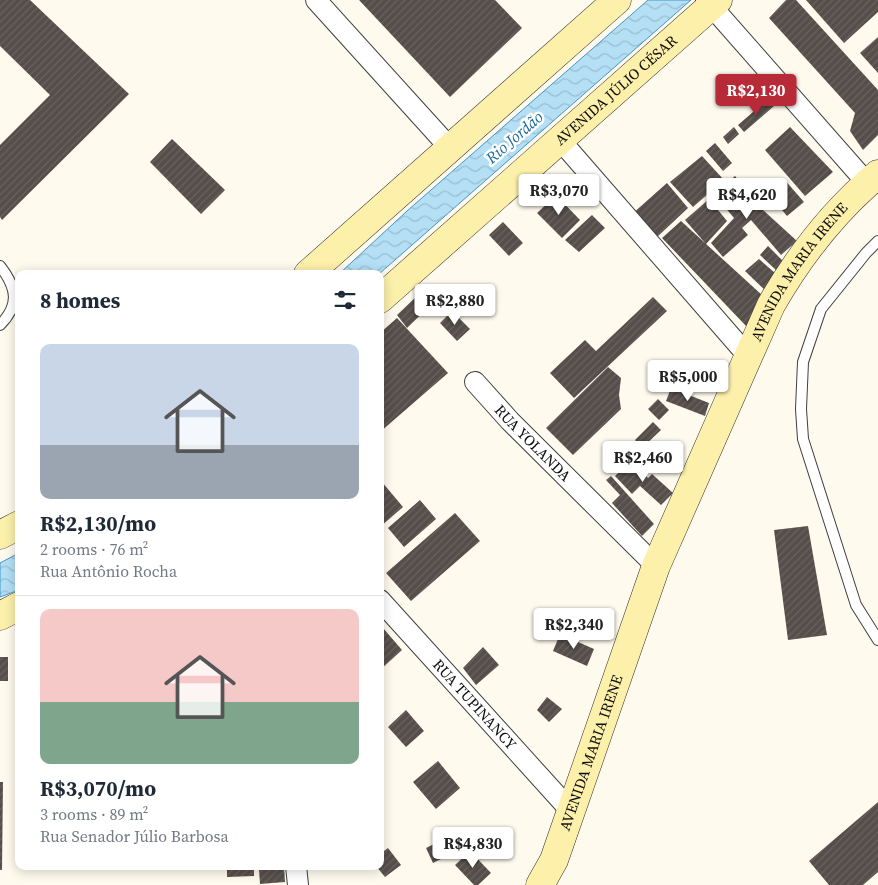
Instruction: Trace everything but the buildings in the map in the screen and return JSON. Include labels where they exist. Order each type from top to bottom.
[{"type":"street","points":[[316,0],[450,148]]},
{"type":"street","points":[[313,270],[617,0]]},
{"type":"street","points":[[712,2],[873,179]]},
{"type":"street","name":"AVENIDA JÚLIO CÉSAR","points":[[384,295],[712,2]]},
{"type":"street","points":[[560,140],[748,356]]},
{"type":"street","name":"AVENIDA MARIA IRENE","points":[[540,885],[554,860],[656,566],[771,305],[790,271],[823,228],[873,179]]},
{"type":"street","name":"RUA YOLANDA","points":[[475,382],[510,421],[656,566]]},
{"type":"street","points":[[0,536],[15,527]]},
{"type":"street","name":"RUA TUPINANCY","points":[[384,604],[570,810]]},
{"type":"street","points":[[0,616],[15,608]]},
{"type":"street","points":[[296,870],[298,885]]},
{"type":"lane","points":[[878,241],[866,252],[821,309],[803,362],[801,409],[803,439],[856,605],[878,640]]},
{"type":"lane","points":[[0,266],[9,278],[14,290],[14,307],[0,325]]},
{"type":"water","name":"Rio Jordão","points":[[648,0],[691,0],[384,270],[343,270],[407,211]]},
{"type":"water","points":[[15,555],[15,591],[0,597],[0,563]]}]
